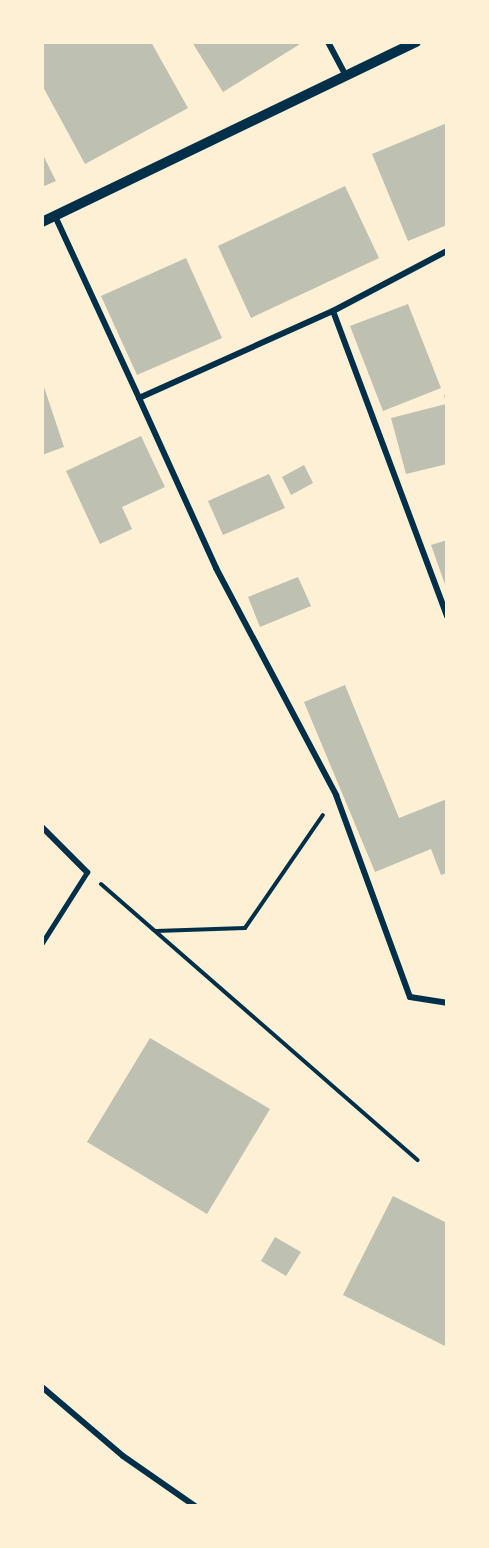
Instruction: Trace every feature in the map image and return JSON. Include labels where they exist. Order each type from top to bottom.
[{"type":"street","points":[[328,42],[346,76]]},
{"type":"street","points":[[42,222],[416,42]]},
{"type":"street","points":[[55,216],[216,568],[336,795],[410,998],[447,1004]]},
{"type":"street","points":[[139,398],[333,311],[447,250]]},
{"type":"street","points":[[333,311],[447,616]]},
{"type":"street","points":[[42,827],[87,872]]},
{"type":"street","points":[[42,1387],[123,1456],[195,1506]]},
{"type":"lane","points":[[42,943],[87,872]]},
{"type":"path","points":[[155,931],[245,928],[336,795]]},
{"type":"path","points":[[87,872],[417,1160]]},
{"type":"building","points":[[42,42],[151,42],[188,108],[85,164],[42,85]]},
{"type":"building","points":[[192,42],[298,42],[300,44],[223,92]]},
{"type":"building","points":[[447,123],[447,225],[408,241],[372,154]]},
{"type":"building","points":[[42,153],[56,181],[42,187]]},
{"type":"building","points":[[345,186],[379,258],[251,318],[218,246]]},
{"type":"building","points":[[186,258],[222,338],[137,375],[101,296]]},
{"type":"building","points":[[408,304],[441,388],[383,411],[350,326]]},
{"type":"building","points":[[42,381],[64,447],[42,455]]},
{"type":"building","points":[[444,395],[447,395],[447,464],[406,474],[391,418],[446,404]]},
{"type":"building","points":[[141,436],[165,487],[122,507],[132,529],[100,544],[66,471]]},
{"type":"building","points":[[304,465],[313,483],[291,495],[282,477]]},
{"type":"building","points":[[269,474],[285,508],[223,535],[208,501]]},
{"type":"building","points":[[447,540],[447,590],[431,545]]},
{"type":"building","points":[[298,577],[311,606],[260,627],[248,597]]},
{"type":"building","points":[[345,685],[399,818],[447,799],[447,873],[441,875],[431,849],[375,872],[304,702]]},
{"type":"building","points":[[150,1038],[270,1109],[207,1214],[87,1142]]},
{"type":"building","points":[[393,1196],[447,1223],[447,1347],[343,1295]]},
{"type":"building","points":[[275,1237],[301,1252],[286,1276],[261,1261]]}]
